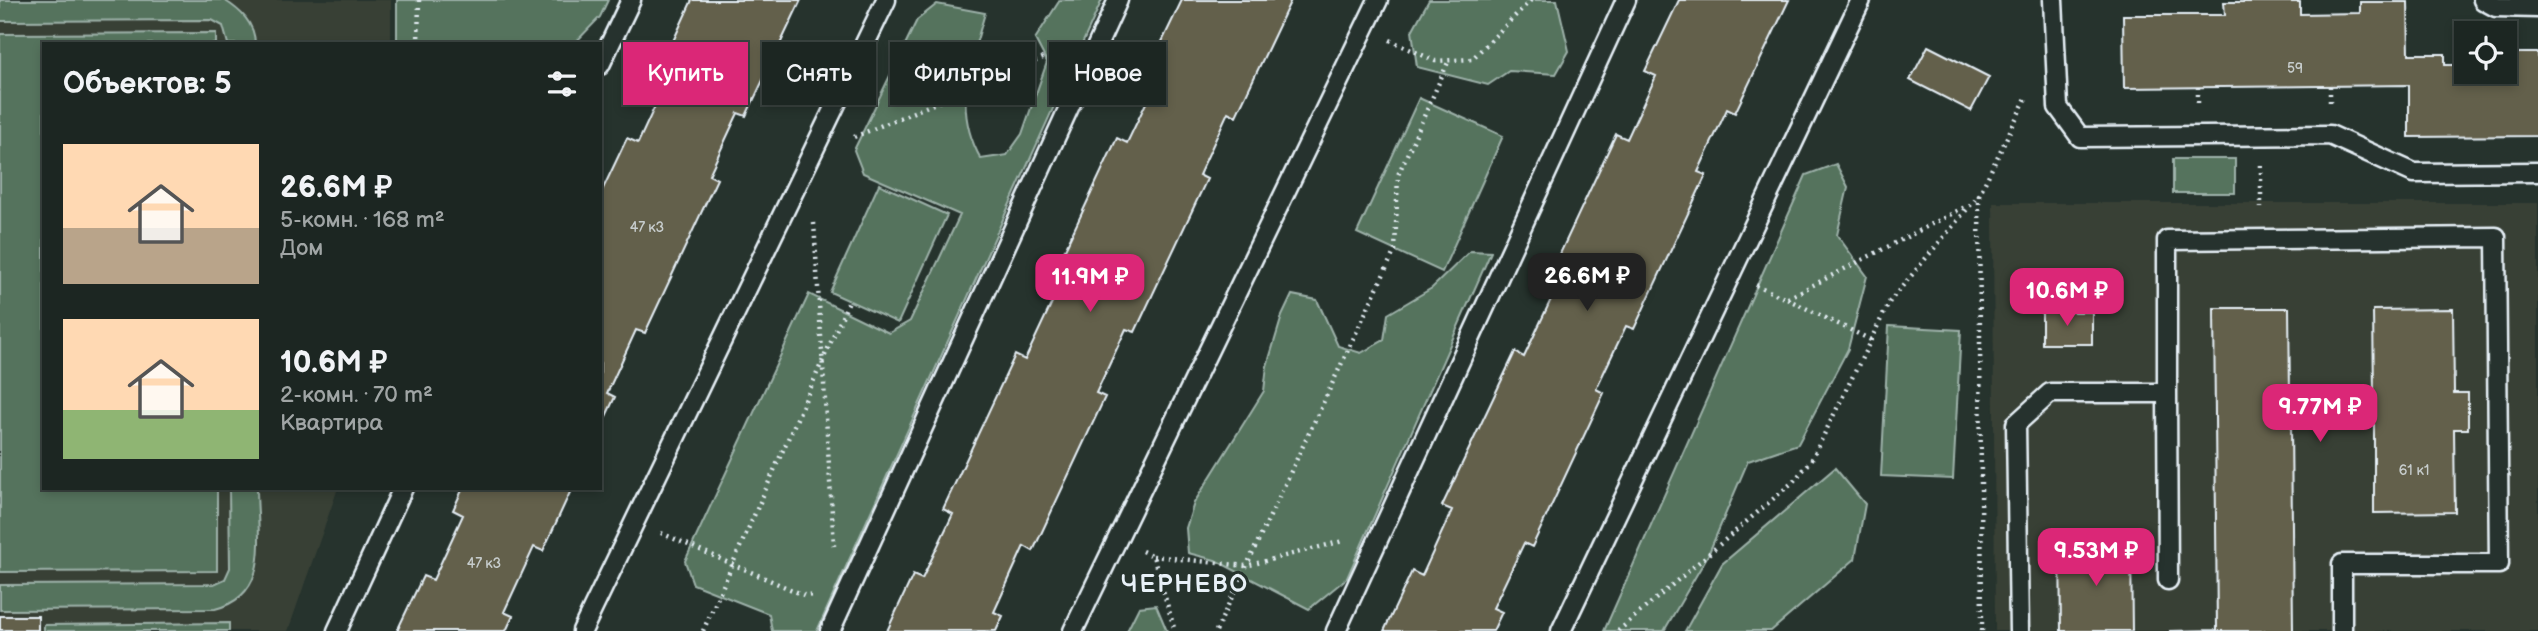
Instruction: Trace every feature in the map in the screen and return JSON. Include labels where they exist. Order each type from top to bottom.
[{"type":"lane","points":[[602,61],[631,0]]},
{"type":"lane","points":[[582,631],[886,0]]},
{"type":"lane","points":[[831,631],[1118,0]]},
{"type":"lane","points":[[1073,631],[1378,0]]},
{"type":"lane","points":[[1336,631],[1626,0]]},
{"type":"lane","points":[[1562,631],[1861,0]]},
{"type":"lane","points":[[2053,0],[2058,107],[2080,137],[2330,135],[2414,173],[2538,172]]},
{"type":"lane","points":[[2483,0],[2496,7],[2538,8]]},
{"type":"lane","points":[[2168,580],[2167,240],[2496,237],[2499,564],[2342,564],[2342,631]]},
{"type":"lane","points":[[2019,631],[2016,424],[2049,393],[2167,393]]},
{"type":"lane","points":[[337,631],[402,490]]},
{"type":"path","points":[[418,42],[419,0]]},
{"type":"path","points":[[1365,28],[1436,61],[1472,59],[1531,0]]},
{"type":"path","points":[[811,155],[1103,33]]},
{"type":"path","points":[[1216,631],[1395,250],[1398,175],[1449,60]]},
{"type":"path","points":[[1618,631],[1793,482],[1811,461],[1890,301],[1979,195],[2032,86]]},
{"type":"path","points":[[2262,136],[2262,203]]},
{"type":"path","points":[[1979,195],[1982,631]]},
{"type":"path","points":[[1786,299],[1971,204]]},
{"type":"path","points":[[814,221],[835,557]]},
{"type":"path","points":[[1731,273],[1871,340]]},
{"type":"path","points":[[703,631],[849,301]]},
{"type":"path","points":[[635,522],[806,596],[820,594]]},
{"type":"path","points":[[1118,540],[1153,556],[1246,566],[1381,532]]},
{"type":"path","points":[[1153,556],[1175,631]]},
{"type":"shaded area","points":[[0,0],[391,0],[391,42],[42,42],[42,490],[337,490],[288,631],[0,631]]},
{"type":"shaded area","points":[[1993,203],[2538,203],[2538,631],[1995,631]]},
{"type":"green space","points":[[0,0],[224,0],[246,18],[255,42],[227,42],[223,26],[212,20],[0,21]]},
{"type":"green space","points":[[397,0],[608,0],[600,17],[576,42],[397,42]]},
{"type":"green space","points":[[1060,0],[1102,0],[1083,42],[1049,42],[1049,105],[1055,105],[817,631],[772,631],[769,614],[693,584],[685,561],[809,294],[889,333],[910,321],[960,215],[863,173],[854,150],[890,76],[890,105],[966,105],[967,122],[981,159],[1007,155],[1022,134],[1032,105],[1035,105],[1035,97],[1047,62],[1035,39]]},
{"type":"green space","points":[[1429,0],[1557,0],[1569,51],[1556,74],[1509,71],[1488,85],[1417,67],[1412,31]]},
{"type":"green space","points":[[937,4],[985,13],[977,42],[906,42],[917,20]]},
{"type":"green space","points":[[216,33],[216,42],[42,42],[42,490],[217,490],[217,571],[0,572],[0,34]]},
{"type":"green space","points":[[1419,98],[1503,136],[1442,272],[1357,233]]},
{"type":"green space","points":[[2173,159],[2235,159],[2235,193],[2173,193]]},
{"type":"green space","points":[[1836,164],[1848,187],[1837,235],[1867,276],[1848,349],[1798,444],[1748,461],[1708,555],[1664,631],[1604,631],[1806,175]]},
{"type":"green space","points":[[879,184],[947,215],[898,323],[830,292]]},
{"type":"green space","points":[[1470,251],[1491,252],[1347,578],[1309,609],[1215,560],[1188,553],[1186,528],[1194,503],[1264,391],[1267,366],[1282,316],[1292,295],[1317,300],[1338,346],[1361,353],[1384,340],[1388,314],[1432,288]]},
{"type":"green space","points":[[1889,326],[1961,330],[1953,479],[1881,476]]},
{"type":"green space","points":[[1835,468],[1865,504],[1855,559],[1771,631],[1685,631],[1722,564]]},
{"type":"green space","points":[[229,490],[257,490],[258,561],[254,577],[246,591],[233,601],[215,609],[0,610],[0,585],[214,584],[225,579],[230,568]]},
{"type":"green space","points":[[1156,605],[1167,631],[1127,631],[1139,607]]},
{"type":"green space","points":[[229,623],[229,631],[44,631],[44,625]]},
{"type":"building","points":[[692,0],[801,0],[781,42],[762,42],[762,82],[746,116],[738,113],[709,175],[717,179],[645,333],[636,330],[607,393],[615,397],[602,425],[602,191],[627,138],[638,143],[655,105],[748,105],[748,42],[673,42]]},
{"type":"building","points":[[1182,0],[1291,0],[1236,116],[1228,112],[1199,175],[1207,179],[1135,332],[1126,329],[1096,393],[1105,397],[1033,551],[1024,546],[994,612],[1003,616],[996,631],[887,631],[913,575],[922,579],[953,514],[943,509],[1015,355],[1025,360],[1055,296],[1045,292],[1117,138],[1127,143],[1145,105],[1166,105],[1166,42],[1162,42]]},
{"type":"building","points":[[1679,0],[1789,0],[1735,113],[1727,109],[1698,172],[1706,175],[1634,329],[1626,326],[1596,389],[1604,393],[1532,547],[1524,543],[1493,608],[1502,612],[1493,631],[1384,631],[1412,571],[1422,576],[1452,510],[1442,506],[1515,352],[1524,357],[1554,293],[1544,288],[1616,134],[1627,139],[1656,76],[1645,71]]},
{"type":"building","points":[[2224,2],[2300,2],[2300,14],[2360,13],[2360,2],[2408,2],[2409,54],[2445,54],[2445,65],[2454,65],[2454,84],[2517,84],[2517,53],[2538,53],[2538,136],[2409,137],[2409,85],[2124,88],[2123,15],[2225,15]]},
{"type":"building","points":[[1928,46],[1989,77],[1971,111],[1910,80]]},
{"type":"building","points":[[2214,308],[2289,308],[2290,395],[2374,394],[2373,310],[2453,309],[2454,393],[2468,393],[2468,429],[2454,429],[2455,512],[2374,513],[2374,425],[2291,425],[2293,631],[2169,631],[2217,630]]},
{"type":"building","points":[[2042,312],[2092,312],[2092,344],[2042,344]]},
{"type":"building","points":[[462,490],[571,490],[543,551],[534,547],[504,612],[513,616],[506,631],[397,631],[423,576],[433,580],[463,515],[453,510]]},
{"type":"building","points":[[2060,546],[2131,546],[2132,631],[2061,631]]},
{"type":"building","points":[[0,616],[38,616],[38,630],[0,630]]},
{"type":"district","name":"ЧЕРНЕВО","points":[[1185,584]]}]
